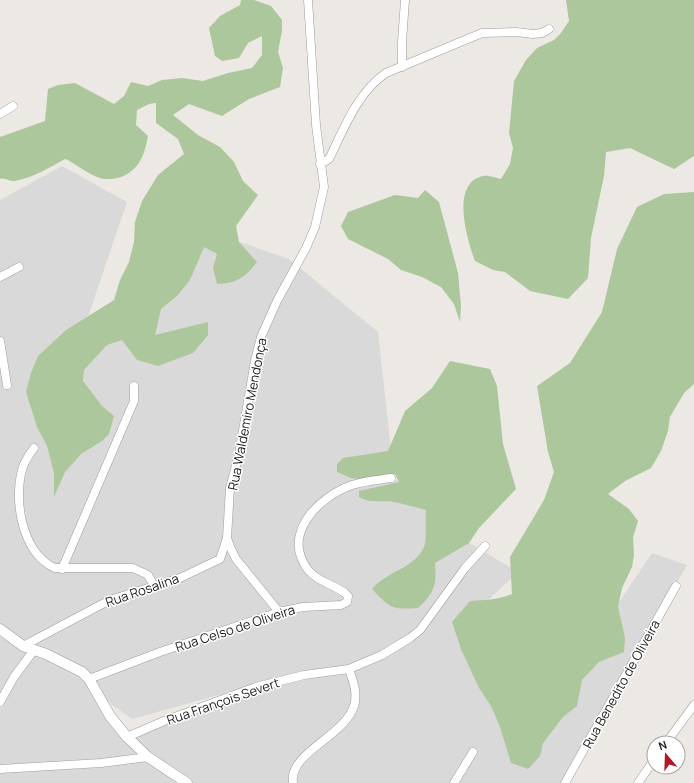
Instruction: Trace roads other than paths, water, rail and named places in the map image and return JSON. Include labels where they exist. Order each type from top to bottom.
[{"type":"street","name":"Rua Waldemiro Mendonça","points":[[279,612],[236,559],[227,538],[230,488],[240,454],[255,360],[266,322],[306,248],[315,227],[324,187],[320,164],[308,0]]},
{"type":"street","points":[[402,66],[405,0]]},
{"type":"street","points":[[320,164],[329,159],[366,92],[378,79],[402,66],[482,34],[516,32],[533,34],[542,33],[549,29]]},
{"type":"street","points":[[0,114],[13,106]]},
{"type":"street","points":[[0,277],[20,267]]},
{"type":"street","points":[[0,341],[7,385]]},
{"type":"street","points":[[62,569],[134,401],[134,386]]},
{"type":"street","points":[[34,448],[24,465],[20,498],[20,517],[26,534],[38,556],[46,565],[62,569],[133,568],[148,575],[154,586]]},
{"type":"street","name":"Rua Celso de Oliveira","points":[[89,679],[160,652],[279,612],[303,607],[341,605],[347,602],[348,596],[316,578],[308,570],[298,552],[297,544],[300,533],[321,501],[352,485],[391,478]]},
{"type":"street","points":[[220,559],[227,538]]},
{"type":"street","name":"Rua François Severt","points":[[127,737],[164,721],[269,683],[304,675],[349,669],[382,655],[420,630],[465,568],[485,546]]},
{"type":"street","name":"Rua Rosalina","points":[[23,646],[110,600],[180,578],[225,557],[236,559]]},
{"type":"street","name":"Rua Benedito de Oliveira","points":[[565,783],[676,586]]},
{"type":"street","points":[[0,629],[23,646],[76,667],[89,679],[110,716],[127,737],[148,757],[187,783]]},
{"type":"street","points":[[0,702],[14,677],[34,650]]},
{"type":"street","points":[[293,783],[292,776],[294,768],[301,759],[313,751],[340,725],[354,706],[354,685],[349,669]]},
{"type":"street","points":[[672,735],[694,705]]},
{"type":"street","points":[[454,783],[473,752]]},
{"type":"street","points":[[0,769],[101,763],[148,757]]},
{"type":"street","points":[[638,783],[646,772]]}]
